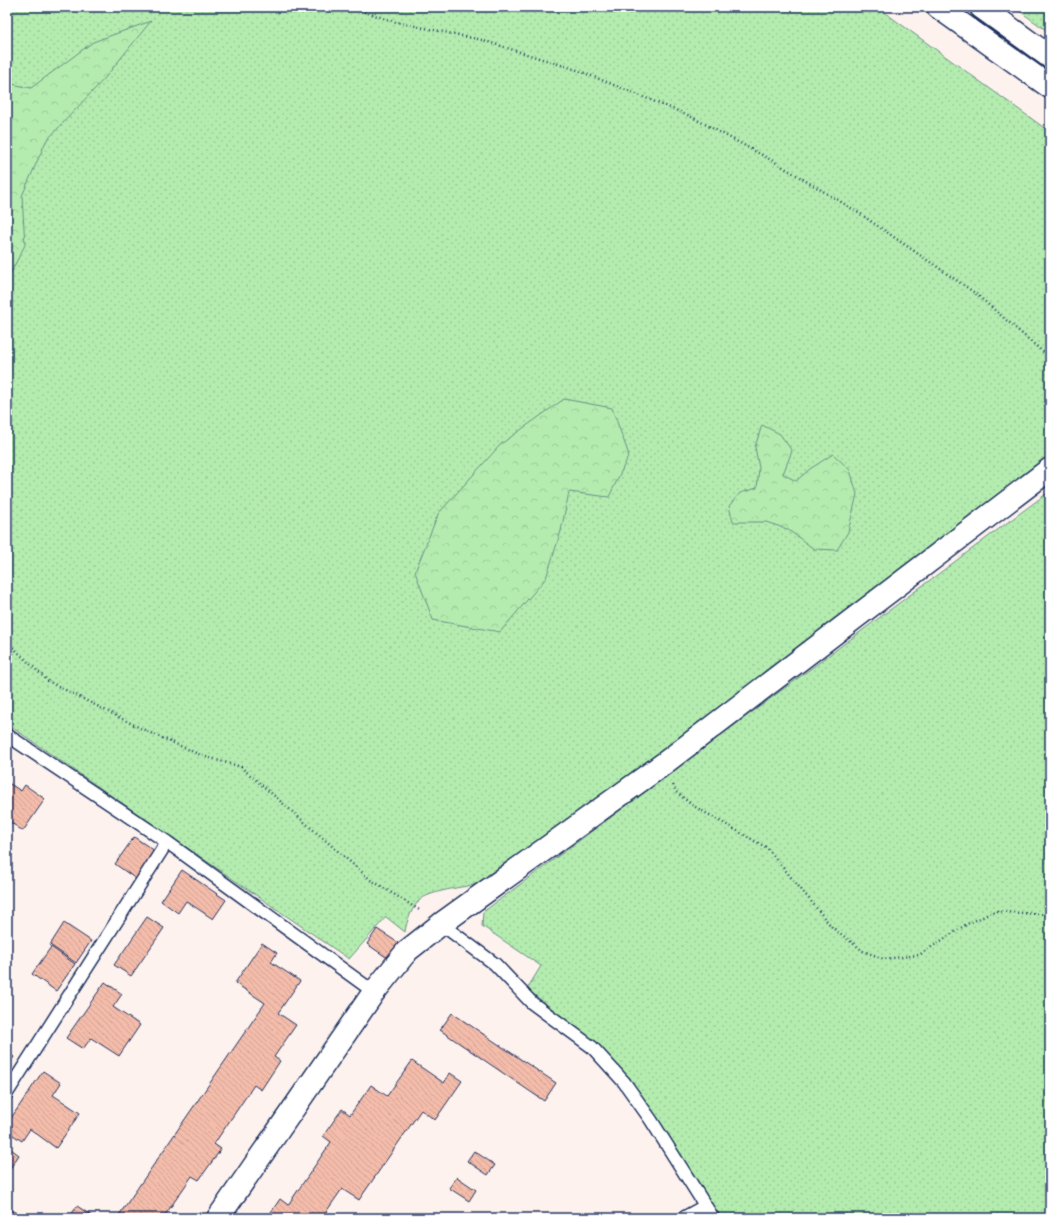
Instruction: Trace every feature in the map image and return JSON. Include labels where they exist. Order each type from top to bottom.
[{"type":"street","points":[[938,7],[1050,87]]},
{"type":"street","points":[[980,7],[1050,57]]},
{"type":"street","points":[[218,1218],[374,992],[407,951],[441,924],[662,765],[1050,468]]},
{"type":"lane","points":[[7,735],[167,842],[374,992]]},
{"type":"lane","points":[[7,1093],[167,842]]},
{"type":"lane","points":[[441,924],[495,964],[532,1003],[592,1047],[624,1082],[651,1120],[713,1218]]},
{"type":"lane","points":[[683,1218],[705,1206]]},
{"type":"path","points":[[349,7],[396,22],[482,40],[577,70],[690,116],[773,161],[856,211],[974,293],[1050,358]]},
{"type":"path","points":[[7,642],[48,681],[142,729],[203,756],[240,767],[371,880],[441,924]]},
{"type":"path","points":[[662,765],[676,792],[692,805],[767,848],[832,927],[863,950],[884,959],[919,955],[968,924],[996,912],[1050,915]]},
{"type":"green space","points":[[7,7],[877,7],[1050,132],[1050,462],[485,883],[434,893],[421,899],[415,905],[410,914],[405,932],[386,917],[349,959],[7,724]]},
{"type":"green space","points":[[1014,7],[1050,7],[1050,33]]},
{"type":"green space","points":[[151,21],[104,79],[46,141],[22,196],[25,245],[7,280],[7,83],[31,88],[93,42]]},
{"type":"green space","points":[[564,399],[612,408],[629,455],[609,497],[569,492],[561,531],[546,578],[500,632],[433,620],[415,572],[438,514],[501,444]]},
{"type":"green space","points":[[762,425],[780,434],[792,451],[783,474],[796,481],[810,469],[833,454],[850,470],[857,494],[848,532],[837,550],[814,549],[787,529],[766,522],[733,522],[729,506],[740,493],[757,488],[759,468],[755,447]]},
{"type":"green space","points":[[1050,491],[1050,1218],[721,1218],[638,1091],[596,1043],[527,989],[541,966],[482,926],[483,912]]},
{"type":"building","points":[[7,782],[21,791],[25,785],[45,799],[23,831],[7,820]]},
{"type":"building","points":[[134,837],[155,851],[136,879],[115,864]]},
{"type":"building","points":[[182,870],[226,900],[213,919],[186,901],[178,913],[161,901]]},
{"type":"building","points":[[147,917],[164,928],[131,976],[114,965]]},
{"type":"building","points":[[64,923],[91,941],[76,963],[50,945]]},
{"type":"building","points":[[377,929],[400,944],[389,959],[367,944]]},
{"type":"building","points":[[262,943],[277,953],[271,962],[300,981],[278,1013],[296,1025],[274,1057],[280,1061],[261,1090],[254,1085],[214,1144],[221,1149],[199,1180],[192,1176],[163,1218],[117,1218],[265,1003],[235,983]]},
{"type":"building","points":[[51,947],[75,964],[56,991],[32,974]]},
{"type":"building","points":[[105,982],[122,994],[113,1007],[140,1025],[119,1056],[91,1038],[83,1049],[66,1038]]},
{"type":"building","points":[[452,1013],[556,1083],[544,1101],[440,1030]]},
{"type":"building","points":[[7,1052],[14,1057],[7,1067]]},
{"type":"building","points":[[412,1061],[444,1083],[450,1073],[462,1081],[435,1120],[421,1110],[359,1200],[342,1189],[326,1212],[335,1218],[267,1218],[280,1199],[288,1205],[331,1142],[323,1136],[342,1109],[350,1115],[371,1085],[387,1096]]},
{"type":"building","points":[[43,1071],[61,1083],[53,1095],[80,1113],[56,1148],[30,1129],[22,1141],[7,1131],[7,1124]]},
{"type":"building","points":[[7,1146],[19,1155],[7,1173]]},
{"type":"building","points":[[474,1151],[495,1165],[488,1175],[467,1161]]},
{"type":"building","points":[[457,1177],[476,1190],[469,1201],[449,1188]]},
{"type":"building","points":[[77,1206],[95,1218],[69,1218]]},
{"type":"building","points":[[7,1207],[24,1218],[7,1218]]},
{"type":"building","points":[[423,1214],[429,1218],[420,1218]]}]
